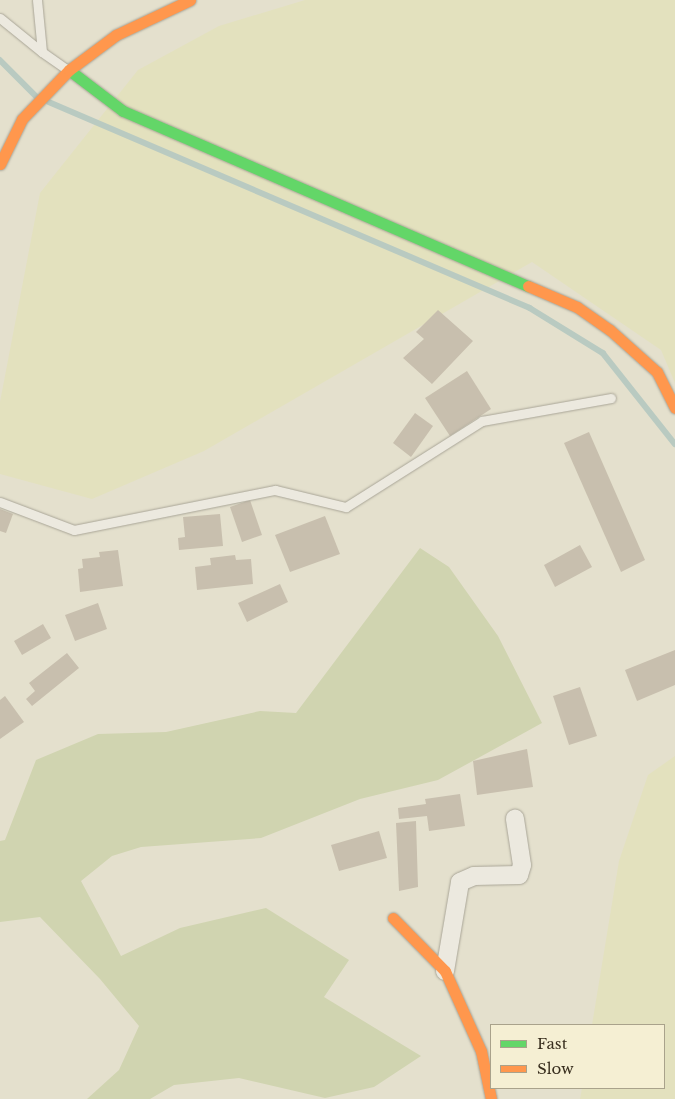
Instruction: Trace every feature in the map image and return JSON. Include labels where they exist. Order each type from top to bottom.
[{"type":"street","points":[[0,164],[22,119],[68,70],[116,35],[190,0]]},
{"type":"street","points":[[68,70],[122,111],[577,307],[610,330],[657,372],[675,408]]},
{"type":"street","points":[[446,971],[460,882],[474,876],[519,875],[522,864],[516,819]]},
{"type":"street","points":[[393,918],[446,971],[481,1051],[491,1099]]},
{"type":"lane","points":[[37,0],[42,52]]},
{"type":"lane","points":[[0,18],[68,70]]},
{"type":"lane","points":[[0,502],[74,530],[275,490],[346,507],[482,421],[611,398]]},
{"type":"shaded area","points":[[305,0],[675,0],[675,383],[661,350],[532,262],[204,451],[92,499],[0,474],[0,402],[40,193],[138,70],[219,26]]},
{"type":"shaded area","points":[[675,756],[675,1099],[580,1099],[582,1089],[665,1089],[665,1024],[592,1024],[619,861],[648,775]]},
{"type":"green space","points":[[420,548],[449,567],[498,636],[542,723],[438,780],[360,799],[261,838],[141,847],[112,856],[81,881],[121,956],[180,928],[266,908],[349,960],[324,997],[421,1056],[374,1087],[325,1098],[239,1078],[174,1085],[150,1099],[87,1099],[119,1070],[139,1026],[100,979],[40,917],[0,922],[0,841],[5,840],[36,760],[98,734],[166,732],[260,711],[296,713]]},
{"type":"building","points":[[438,310],[473,341],[432,384],[403,358],[424,339],[416,332]]},
{"type":"building","points":[[467,371],[491,409],[450,436],[425,398]]},
{"type":"building","points":[[415,413],[433,426],[411,457],[393,443]]},
{"type":"building","points":[[589,432],[645,560],[621,572],[564,443]]},
{"type":"building","points":[[250,500],[262,535],[242,542],[230,507]]},
{"type":"building","points":[[0,509],[13,514],[6,533],[0,531]]},
{"type":"building","points":[[220,514],[223,546],[179,550],[178,538],[185,537],[183,517]]},
{"type":"building","points":[[325,516],[340,554],[290,572],[275,535]]},
{"type":"building","points":[[580,545],[592,567],[555,587],[544,565]]},
{"type":"building","points":[[118,550],[123,586],[80,592],[78,569],[83,568],[82,559],[100,557],[99,552]]},
{"type":"building","points":[[235,555],[236,560],[251,559],[253,584],[197,590],[195,567],[211,565],[210,558]]},
{"type":"building","points":[[280,584],[288,602],[247,622],[238,603]]},
{"type":"building","points":[[98,603],[107,629],[75,641],[65,615]]},
{"type":"building","points":[[43,624],[51,638],[22,655],[14,641]]},
{"type":"building","points":[[675,650],[675,685],[637,701],[625,670]]},
{"type":"building","points":[[67,653],[79,668],[32,706],[26,699],[35,691],[29,683]]},
{"type":"building","points":[[580,687],[597,736],[569,745],[553,696]]},
{"type":"building","points":[[5,696],[24,722],[0,739],[0,700]]},
{"type":"building","points":[[527,749],[533,787],[477,795],[473,761]]},
{"type":"building","points":[[460,794],[465,826],[429,831],[427,816],[399,819],[398,808],[426,804],[425,799]]},
{"type":"building","points":[[416,821],[418,887],[399,891],[396,823]]},
{"type":"building","points":[[379,831],[387,858],[339,871],[331,845]]},
{"type":"waterway","points":[[0,60],[36,96]]},
{"type":"waterway","points":[[49,102],[530,308],[603,353],[675,444]]},
{"type":"traffic: fast","points":[[69,70],[123,111],[528,286]]},
{"type":"traffic: slow","points":[[0,164],[22,119],[69,70],[116,35],[190,0]]},
{"type":"traffic: slow","points":[[528,286],[577,307],[610,330],[657,372],[675,408]]},
{"type":"traffic: slow","points":[[393,918],[445,971],[481,1051],[491,1099]]}]
